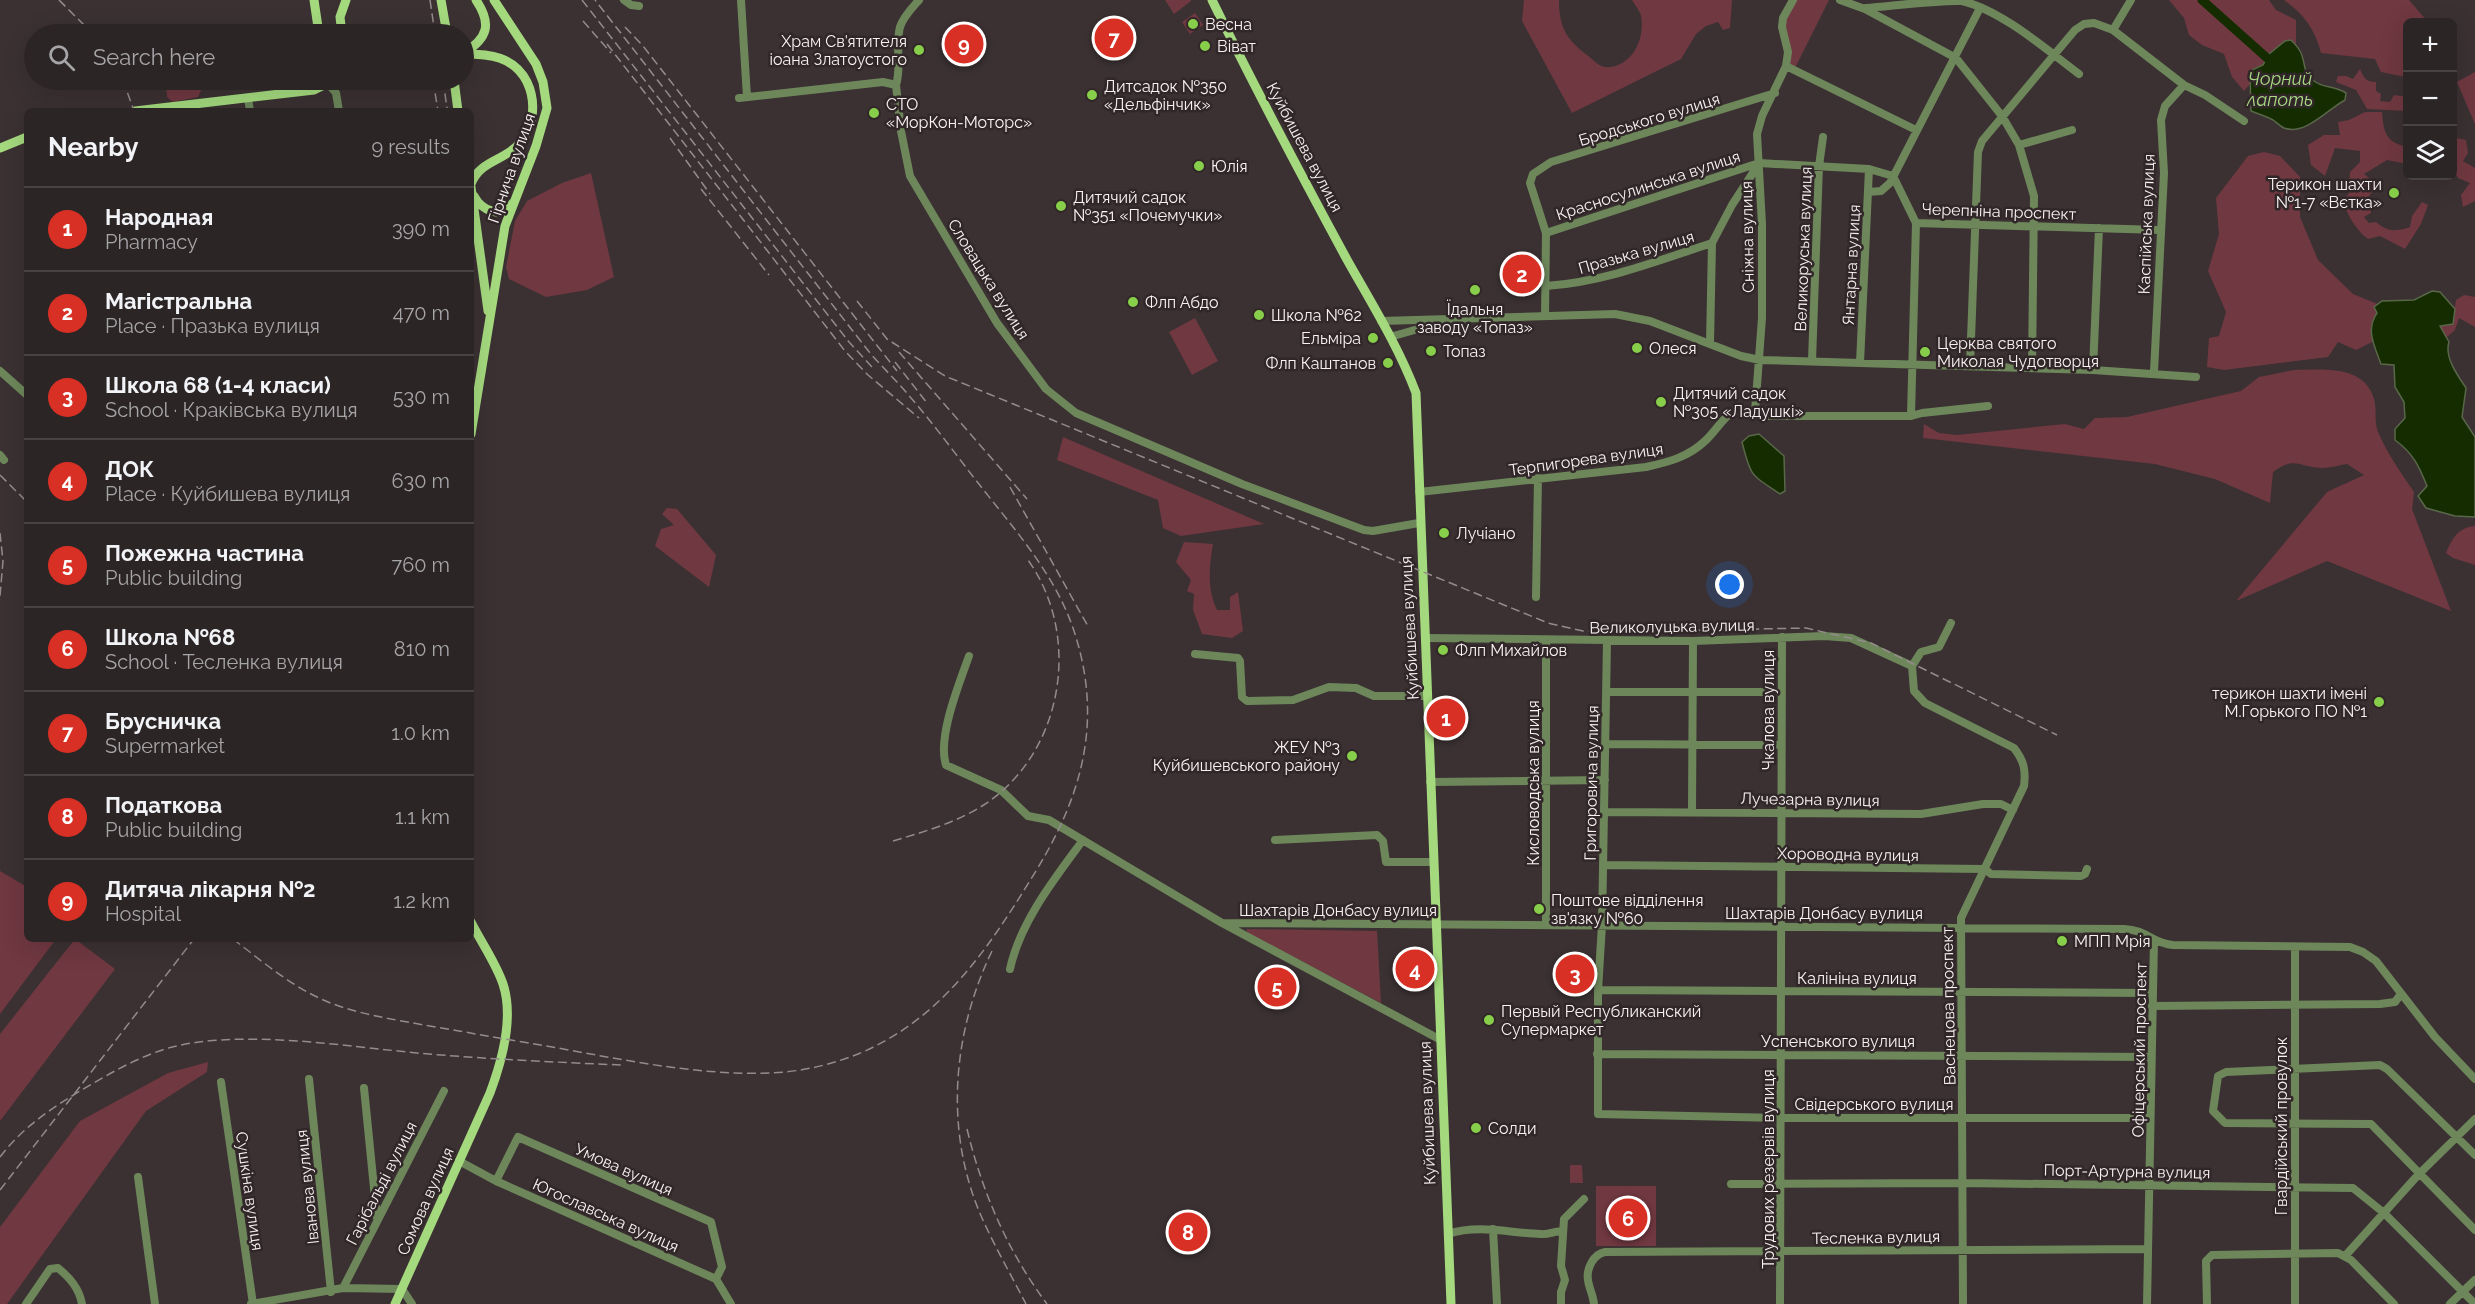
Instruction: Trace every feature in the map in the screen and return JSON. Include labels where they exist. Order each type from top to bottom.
[{"type":"main road","points":[[314,0],[318,24]]},
{"type":"main road","points":[[341,24],[340,17],[346,0]]},
{"type":"main road","points":[[441,0],[445,24]]},
{"type":"main road","points":[[474,46],[483,36],[486,23],[483,11],[476,0]]},
{"type":"main road","name":"Гірнича вулиця","points":[[474,416],[505,226],[545,121],[546,96],[536,64],[494,0]]},
{"type":"main road","name":"Куйбишева вулиця","points":[[1212,0],[1237,52],[1404,361],[1416,393],[1432,862],[1451,1304]]},
{"type":"main road","points":[[474,54],[498,56],[513,65],[526,79],[533,102],[530,124],[516,147],[478,170],[474,180]]},
{"type":"main road","points":[[161,108],[248,98],[292,90]]},
{"type":"main road","points":[[455,90],[458,108]]},
{"type":"main road","points":[[0,148],[24,138]]},
{"type":"main road","points":[[474,194],[477,201],[487,210],[496,212],[510,208],[515,201]]},
{"type":"main road","name":"Гірнича вулиця","points":[[474,209],[490,322]]},
{"type":"main road","name":"Сомова вулиця","points":[[395,1304],[482,1110],[500,1060],[507,1002],[502,983],[474,928]]},
{"type":"street","points":[[624,0],[631,5],[639,6]]},
{"type":"street","points":[[741,0],[743,97],[883,82],[896,85]]},
{"type":"street","name":"Словацька вулиця","points":[[919,0],[903,19],[900,28],[899,77],[896,85],[901,131],[910,176],[997,323],[1046,389],[1076,413],[1202,467],[1364,530],[1373,531],[1419,523]]},
{"type":"street","points":[[1793,0],[1783,18],[1782,27],[1788,52],[1786,66],[1916,130]]},
{"type":"street","points":[[1840,0],[1864,9],[1956,58],[2002,116],[2019,145],[2033,190],[2035,226],[2032,368]]},
{"type":"street","points":[[1864,9],[1942,0],[1962,1],[1993,13],[2079,74]]},
{"type":"street","points":[[2115,32],[2130,0]]},
{"type":"street","points":[[1868,192],[1887,188],[1980,8]]},
{"type":"street","points":[[1970,366],[1978,152],[1982,141],[2002,116],[2079,27],[2094,22],[2115,32],[2184,85],[2205,95],[2244,121]]},
{"type":"street","name":"Сніжна вулиця","points":[[1755,412],[1760,360],[1762,224],[1757,134],[1762,116],[1786,66]]},
{"type":"street","name":"Каспійська вулиця","points":[[2154,372],[2164,173],[2161,120],[2165,106],[2184,85]]},
{"type":"street","points":[[333,90],[338,108]]},
{"type":"street","name":"Бродського вулиця","points":[[1546,233],[1530,183],[1533,174],[1551,162],[1775,93]]},
{"type":"street","points":[[248,98],[250,108]]},
{"type":"street","points":[[2019,145],[2072,130]]},
{"type":"street","name":"Великоруська вулиця","points":[[1812,361],[1819,166],[1823,137]]},
{"type":"street","points":[[1759,163],[1869,169],[1893,176]]},
{"type":"street","name":"Красносулинська вулиця","points":[[1546,233],[1759,163]]},
{"type":"street","name":"Празька вулиця","points":[[1546,286],[1578,284],[1614,276],[1712,243],[1732,205],[1759,163]]},
{"type":"street","name":"Янтарна вулиця","points":[[1860,363],[1869,169]]},
{"type":"street","name":"Черепніна проспект","points":[[1893,176],[1916,223],[2160,230]]},
{"type":"street","points":[[1911,416],[1916,223]]},
{"type":"street","points":[[2093,370],[2099,228]]},
{"type":"street","points":[[1545,316],[1546,233]]},
{"type":"street","points":[[1710,344],[1712,243]]},
{"type":"street","points":[[1381,321],[1615,314],[1650,321],[1760,360],[2154,372],[2164,376],[2196,377]]},
{"type":"street","points":[[1390,337],[1449,320]]},
{"type":"street","points":[[0,371],[24,392]]},
{"type":"street","name":"Терпигорева вулиця","points":[[1419,492],[1673,461],[1686,456],[1705,441],[1732,412],[1739,410],[1769,416],[1911,416],[1988,406]]},
{"type":"street","points":[[1536,597],[1538,478]]},
{"type":"street","points":[[1912,666],[1922,652],[1939,647],[1951,623]]},
{"type":"street","name":"Чкалова вулиця","points":[[1781,927],[1782,637]]},
{"type":"street","name":"Великолуцька вулиця","points":[[1426,638],[1546,641],[1851,638],[1912,666]]},
{"type":"street","name":"Кисловодська вулиця","points":[[1546,641],[1546,925]]},
{"type":"street","name":"Григоровича вулиця","points":[[1598,1114],[1598,990],[1604,865],[1607,641]]},
{"type":"street","points":[[1692,812],[1693,641]]},
{"type":"street","points":[[1195,654],[1238,658],[1242,697],[1247,701],[1293,700],[1329,687],[1356,688],[1374,696],[1428,696]]},
{"type":"street","name":"Шахтарів Донбасу вулиця","points":[[969,656],[953,703],[942,754],[946,765],[1001,790],[1028,816],[1049,820],[1222,923],[1439,1039]]},
{"type":"street","name":"Васнецова проспект","points":[[1912,666],[1914,691],[1925,703],[2014,748],[2023,759],[2026,772],[2024,786],[1961,918],[1963,1304]]},
{"type":"street","points":[[1606,692],[1781,692]]},
{"type":"street","points":[[1605,744],[1781,745]]},
{"type":"street","points":[[1430,782],[1605,780]]},
{"type":"street","name":"Лучезарна вулиця","points":[[1604,812],[1921,814],[1983,804],[2001,804],[2013,810]]},
{"type":"street","points":[[1275,840],[1377,835],[1382,838],[1386,862],[1432,862]]},
{"type":"street","points":[[1010,969],[1018,942],[1040,904],[1083,840]]},
{"type":"street","name":"Хороводна вулиця","points":[[1604,865],[1985,869],[1991,873],[2081,876],[2087,869]]},
{"type":"street","name":"Шахтарів Донбасу вулиця","points":[[1222,923],[2133,929],[2142,931],[2154,940],[2175,945],[2343,946],[2363,952],[2376,961],[2401,994]]},
{"type":"street","name":"Трудових резервів вулиця","points":[[1780,1304],[1782,1252],[1781,927]]},
{"type":"street","name":"Офіцерський проспект","points":[[2147,1304],[2154,940]]},
{"type":"street","name":"Гвардійський провулок","points":[[2295,947],[2295,1304]]},
{"type":"street","name":"Калініна вулиця","points":[[1598,990],[2152,993]]},
{"type":"street","points":[[2152,1006],[2390,1004],[2401,994],[2435,1037],[2475,1079]]},
{"type":"street","name":"Успенського вулиця","points":[[1597,1054],[2151,1057]]},
{"type":"street","points":[[2475,1155],[2384,1067],[2376,1065],[2294,1067],[2226,1072],[2218,1076],[2213,1111],[2224,1123],[2371,1124],[2475,1230]]},
{"type":"street","name":"Іванова вулиця","points":[[309,1079],[332,1292]]},
{"type":"street","name":"Сушкіна вулиця","points":[[220,1082],[252,1304]]},
{"type":"street","points":[[364,1088],[378,1219]]},
{"type":"street","name":"Гарібальді вулиця","points":[[343,1288],[444,1091]]},
{"type":"street","name":"Свідерського вулиця","points":[[1598,1114],[1782,1118],[2150,1118]]},
{"type":"street","points":[[2346,1255],[2418,1174],[2475,1119]]},
{"type":"street","name":"Умова вулиця","points":[[496,1181],[518,1137],[711,1222],[722,1267],[716,1279]]},
{"type":"street","name":"Югославська вулиця","points":[[459,1161],[496,1181],[716,1279]]},
{"type":"street","points":[[138,1177],[155,1304]]},
{"type":"street","name":"Порт-Артурна вулиця","points":[[1731,1184],[2294,1185],[2353,1188],[2384,1212],[2475,1304]]},
{"type":"street","points":[[1561,1304],[1561,1292],[1565,1280],[1561,1266],[1564,1219],[1584,1198]]},
{"type":"street","points":[[1448,1234],[1463,1229],[1493,1229],[1544,1235],[1563,1231]]},
{"type":"street","points":[[1493,1229],[1497,1304]]},
{"type":"street","name":"Тесленка вулиця","points":[[1594,1304],[1588,1277],[1598,1253],[1605,1252],[2148,1249]]},
{"type":"street","points":[[2206,1304],[2206,1261],[2211,1255],[2338,1253],[2346,1255],[2394,1304]]},
{"type":"street","points":[[26,1304],[50,1269],[58,1268],[69,1277],[80,1293],[82,1304]]},
{"type":"street","points":[[716,1279],[731,1304]]},
{"type":"street","points":[[2450,1304],[2475,1280]]},
{"type":"street","points":[[252,1304],[332,1292],[343,1288],[402,1289],[412,1304]]},
{"type":"shaded area","points":[[1165,0],[1191,0],[1191,1],[1174,14]]},
{"type":"shaded area","points":[[1524,0],[1559,0],[1560,18],[1569,38],[1595,62],[1601,66],[1611,67],[1619,65],[1632,55],[1639,41],[1641,16],[1632,0],[1732,0],[1730,28],[1723,30],[1718,22],[1706,26],[1696,34],[1681,59],[1572,113],[1522,21]]},
{"type":"shaded area","points":[[1796,0],[1829,0],[1796,66],[1790,66],[1790,50],[1785,22]]},
{"type":"shaded area","points":[[2169,0],[2269,0],[2276,10],[2296,20],[2296,45],[2291,40],[2282,44],[2271,53],[2263,65],[2254,68],[2250,84],[2244,91],[2232,77],[2224,54],[2202,45],[2189,35],[2184,18]]},
{"type":"shaded area","points":[[2284,0],[2409,0],[2425,18],[2403,18],[2403,76],[2381,72],[2375,59],[2321,53],[2308,23]]},
{"type":"shaded area","name":"Весна","points":[[1195,13],[1203,25],[1190,34],[1182,22]]},
{"type":"shaded area","points":[[2360,69],[2366,79],[2376,82],[2376,91],[2381,94],[2380,101],[2390,102],[2394,95],[2403,96],[2403,111],[2367,109],[2356,90],[2336,82],[2338,76],[2353,79]]},
{"type":"shaded area","points":[[2475,72],[2475,124],[2457,82]]},
{"type":"shaded area","points":[[167,90],[201,90],[198,97],[173,102],[167,97]]},
{"type":"shaded area","points":[[2365,112],[2382,112],[2387,136],[2403,146],[2403,163],[2387,160],[2364,174],[2377,185],[2369,196],[2371,213],[2364,217],[2369,223],[2376,222],[2384,228],[2400,230],[2410,227],[2412,216],[2422,202],[2428,205],[2421,224],[2405,249],[2380,236],[2368,239],[2356,227],[2348,213],[2343,202],[2349,193],[2350,172],[2360,162],[2360,151],[2335,148],[2325,176],[2311,165],[2308,145],[2324,135],[2340,135],[2338,122],[2349,120]]},
{"type":"shaded area","points":[[2457,138],[2466,140],[2468,153],[2463,161],[2475,168],[2475,201],[2463,207],[2461,195],[2470,183],[2458,178]]},
{"type":"shaded area","points":[[2264,152],[2280,156],[2300,177],[2300,217],[2318,260],[2353,294],[2380,305],[2390,333],[2356,350],[2338,342],[2328,357],[2224,370],[2207,367],[2209,338],[2219,336],[2226,312],[2208,271],[2219,234],[2216,198],[2248,156]]},
{"type":"shaded area","points":[[591,173],[614,277],[587,290],[546,297],[509,279],[506,267],[515,221],[527,201],[562,183]]},
{"type":"shaded area","points":[[2464,295],[2475,297],[2475,327],[2459,318],[2455,330],[2447,337],[2436,324],[2447,302],[2455,307],[2456,300]]},
{"type":"shaded area","points":[[1195,318],[1218,361],[1192,375],[1169,332]]},
{"type":"shaded area","points":[[2294,370],[2341,371],[2352,374],[2369,388],[2375,403],[2378,432],[2414,492],[2412,509],[2451,611],[2327,561],[2236,601],[2327,492],[2364,475],[2347,464],[2323,468],[2292,463],[2281,467],[2273,472],[2270,503],[2215,479],[2155,464],[1923,438],[1924,424],[1939,433],[1957,435],[2065,424],[2084,429],[2095,418],[2127,417],[2241,391],[2259,377]]},
{"type":"shaded area","points":[[1063,437],[1264,524],[1181,536],[1163,528],[1158,500],[1057,460]]},
{"type":"shaded area","points":[[667,508],[677,509],[716,555],[709,587],[655,546],[661,529],[674,525],[662,514]]},
{"type":"shaded area","points":[[2475,526],[2475,565],[2453,558],[2446,553],[2460,531]]},
{"type":"shaded area","points":[[1184,542],[1213,544],[1210,578],[1217,610],[1230,610],[1230,597],[1238,592],[1243,631],[1232,638],[1202,634],[1193,610],[1194,594],[1187,591],[1191,580],[1176,562]]},
{"type":"shaded area","points":[[0,871],[24,885],[24,942],[54,942],[0,1014]]},
{"type":"shaded area","points":[[1246,929],[1377,931],[1381,1003],[1248,933]]},
{"type":"shaded area","points":[[73,942],[79,942],[115,969],[0,1121],[0,1034]]},
{"type":"shaded area","points":[[208,1062],[207,1072],[146,1111],[7,1304],[0,1304],[0,1227],[80,1121],[168,1073]]},
{"type":"shaded area","points":[[1570,1165],[1582,1165],[1583,1183],[1570,1183]]},
{"type":"shaded area","points":[[1596,1186],[1656,1186],[1656,1246],[1596,1246]]},
{"type":"water","name":"Чорний лапоть","points":[[2291,40],[2302,55],[2310,78],[2321,85],[2346,93],[2345,100],[2316,120],[2300,128],[2292,129],[2284,128],[2251,111],[2250,71],[2263,65],[2269,54],[2285,41]]},
{"type":"water","points":[[2432,291],[2440,292],[2455,309],[2453,324],[2440,326],[2449,342],[2448,354],[2453,366],[2466,388],[2462,417],[2475,437],[2475,517],[2455,516],[2426,508],[2418,496],[2427,486],[2411,455],[2395,440],[2395,429],[2405,418],[2404,402],[2395,387],[2394,365],[2381,364],[2372,338],[2373,319],[2377,313],[2374,307],[2382,301],[2414,300]]},
{"type":"water","points":[[1759,434],[1784,456],[1785,491],[1780,494],[1750,469],[1742,442],[1749,436]]},
{"type":"waterway","points":[[2202,0],[2276,66]]},
{"type":"railway","points":[[59,0],[83,24]]},
{"type":"railway","points":[[430,0],[434,24]]},
{"type":"railway","points":[[582,0],[849,342],[872,367]]},
{"type":"railway","points":[[237,942],[278,974],[315,996],[339,1006],[375,1016],[679,1068],[740,1073],[770,1073],[804,1069],[847,1058],[887,1040],[913,1023],[937,1003],[958,981],[997,932],[1031,879],[1063,821],[1082,762],[1087,731],[1087,700],[1075,634],[1068,614],[1049,577],[940,434],[870,353],[595,0]]},
{"type":"railway","points":[[583,21],[611,53]]},
{"type":"railway","points":[[625,27],[643,46],[897,371]]},
{"type":"railway","points":[[607,44],[845,351],[868,375],[919,418]]},
{"type":"railway","points":[[127,90],[133,108]]},
{"type":"railway","points":[[435,90],[438,108]]},
{"type":"railway","points":[[444,90],[447,108]]},
{"type":"railway","points":[[670,138],[710,194]]},
{"type":"railway","points":[[701,189],[769,275]]},
{"type":"railway","points":[[857,301],[887,339],[945,376],[1548,623],[1583,631],[1611,632],[1806,628],[1871,643],[2057,735]]},
{"type":"railway","points":[[899,352],[1027,499]]},
{"type":"railway","points":[[895,362],[927,403]]},
{"type":"railway","points":[[0,475],[24,499]]},
{"type":"railway","points":[[1010,487],[1089,628]]},
{"type":"railway","points":[[0,533],[3,561],[0,596]]},
{"type":"railway","points":[[893,841],[950,822],[982,806],[1009,784],[1031,757],[1047,726],[1056,693],[1059,658],[1055,624],[1045,591],[1028,560]]},
{"type":"railway","points":[[0,1190],[192,942]]},
{"type":"railway","points":[[992,951],[968,1016],[961,1049],[958,1118],[962,1152],[970,1185],[982,1218],[1026,1304]]},
{"type":"railway","points":[[0,1157],[17,1137],[37,1120],[80,1091],[142,1058],[165,1049],[193,1043],[256,1039],[290,1040],[442,1055],[621,1065]]},
{"type":"railway","points":[[967,1129],[980,1176],[998,1221],[1020,1264],[1047,1304]]},
{"type":"place","name":"Весна","points":[[1193,24]]},
{"type":"place","name":"Брусничка","points":[[1114,38]]},
{"type":"place","name":"Дитяча лікарня №2","points":[[964,44]]},
{"type":"place","name":"Віват","points":[[1205,46]]},
{"type":"place","name":"Храм Св'ятителя іоана Златоустого","points":[[919,50]]},
{"type":"place","name":"Дитсадок №350 «Дельфінчик»","points":[[1092,95]]},
{"type":"place","name":"СТО «МорКон-Моторс»","points":[[874,113]]},
{"type":"place","name":"Юлія","points":[[1199,166]]},
{"type":"place","name":"Терикон шахти №1-7 «Вєтка»","points":[[2394,193]]},
{"type":"place","name":"Дитячий садок №351 «Почемучки»","points":[[1061,206]]},
{"type":"place","name":"Магістральна","points":[[1522,274]]},
{"type":"place","name":"Їдальня заводу «Топаз»","points":[[1475,290]]},
{"type":"place","name":"Флп Абдо","points":[[1133,302]]},
{"type":"place","name":"Школа №62","points":[[1259,315]]},
{"type":"place","name":"Ельміра","points":[[1373,338]]},
{"type":"place","name":"Олеся","points":[[1637,348]]},
{"type":"place","name":"Топаз","points":[[1431,351]]},
{"type":"place","name":"Церква святого Миколая Чудотворця","points":[[1925,352]]},
{"type":"place","name":"Флп Каштанов","points":[[1388,363]]},
{"type":"place","name":"Дитячий садок №305 «Ладушкі»","points":[[1661,402]]},
{"type":"place","name":"Лучіано","points":[[1444,533]]},
{"type":"place","name":"Флп Михайлов","points":[[1443,650]]},
{"type":"place","name":"терикон шахти імені М.Горького ПО №1","points":[[2379,702]]},
{"type":"place","name":"Народная","points":[[1446,718]]},
{"type":"place","name":"ЖЕУ №3 Куйбишевського району","points":[[1352,756]]},
{"type":"place","name":"Поштове відділення зв'язку №60","points":[[1539,909]]},
{"type":"place","name":"МПП Мрія","points":[[2062,941]]},
{"type":"place","name":"ДОК","points":[[1415,969]]},
{"type":"place","name":"Школа 68 (1-4 класи)","points":[[1575,974]]},
{"type":"place","name":"Пожежна частина","points":[[1277,987]]},
{"type":"place","name":"Первый Республиканский Супермаркет","points":[[1489,1020]]},
{"type":"place","name":"Солди","points":[[1476,1128]]},
{"type":"place","name":"Школа №68","points":[[1628,1218]]},
{"type":"place","name":"Податкова","points":[[1188,1232]]}]
